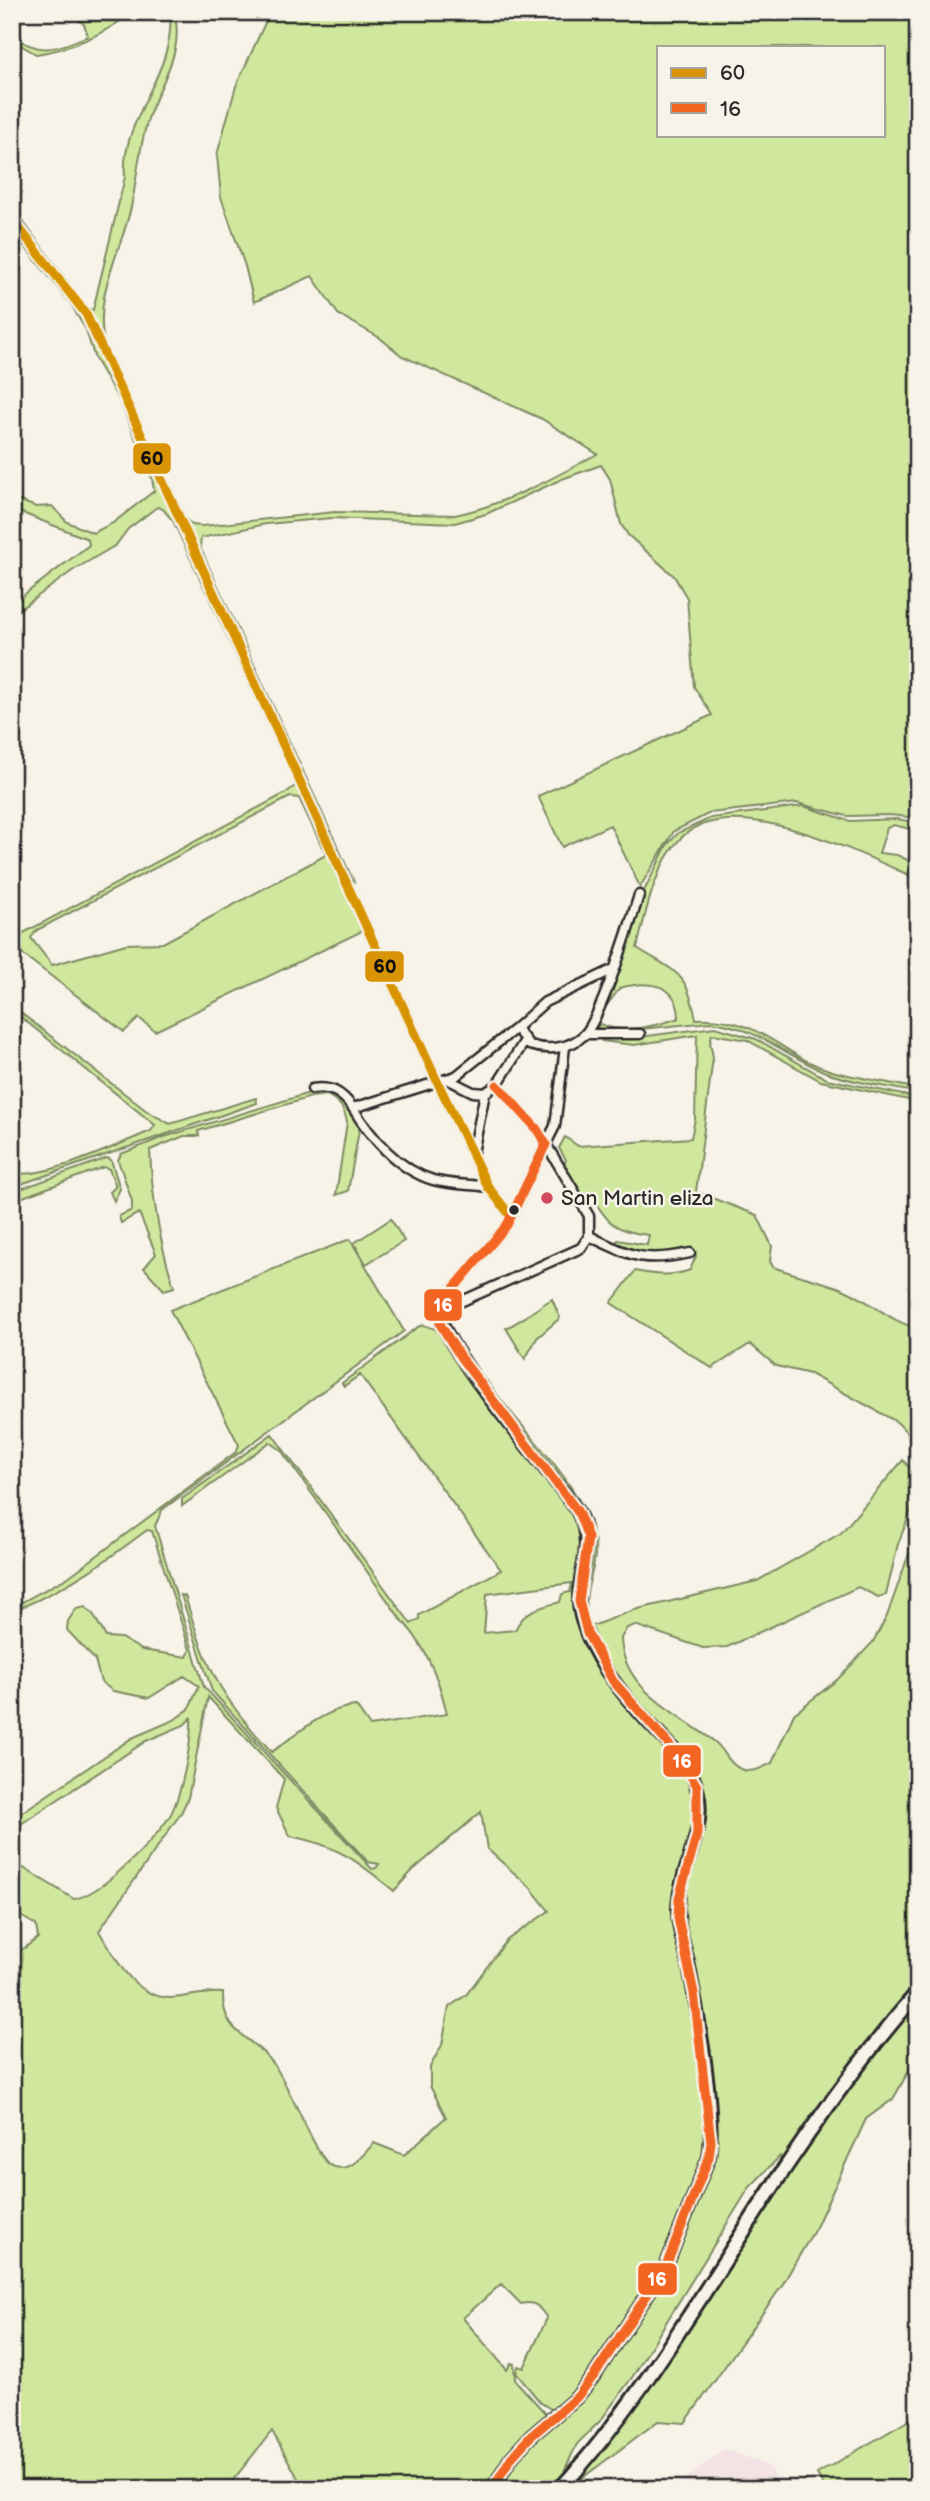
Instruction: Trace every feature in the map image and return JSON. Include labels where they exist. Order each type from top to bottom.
[{"type":"main road","points":[[560,2489],[632,2401],[799,2147],[852,2073],[918,1992]]},
{"type":"street","points":[[12,219],[86,314],[437,1081],[488,1187],[510,1215]]},
{"type":"street","points":[[516,1028],[524,1042],[538,1048],[565,1048],[586,1034],[614,969],[639,895]]},
{"type":"street","points":[[354,1108],[456,1076],[545,1002],[614,969]]},
{"type":"street","points":[[586,1034],[640,1034]]},
{"type":"street","points":[[447,1079],[473,1092],[485,1093],[497,1085],[524,1042]]},
{"type":"street","points":[[492,2489],[517,2451],[577,2397],[596,2373],[666,2266],[709,2157],[711,2142],[694,1993],[678,1917],[679,1898],[698,1834],[697,1786],[688,1767],[613,1681],[582,1622],[579,1601],[588,1537],[578,1512],[461,1358],[440,1324],[439,1311],[454,1287],[507,1225],[547,1144],[555,1126],[565,1048]]},
{"type":"street","points":[[439,1311],[581,1248],[589,1236],[589,1216],[547,1144],[497,1085]]},
{"type":"street","points":[[312,1090],[327,1087],[336,1090],[354,1108],[367,1132],[423,1177],[488,1187]]},
{"type":"street","points":[[473,1153],[485,1093]]},
{"type":"street","points":[[589,1236],[642,1258],[657,1260],[690,1253]]},
{"type":"shaded area","points":[[724,2449],[767,2465],[784,2489],[672,2489]]},
{"type":"green space","points":[[68,12],[133,12],[87,39],[49,52],[36,54],[12,40],[12,35],[32,46],[49,48],[88,36],[84,24]]},
{"type":"green space","points":[[170,12],[174,12],[177,39],[174,52],[146,125],[127,224],[106,290],[102,324],[104,341],[186,519],[192,525],[202,526],[335,512],[455,515],[510,498],[597,454],[542,419],[402,356],[380,338],[338,314],[312,276],[254,302],[245,266],[221,197],[217,155],[236,86],[270,12],[918,12],[918,818],[890,815],[847,816],[797,803],[710,813],[674,831],[640,887],[610,825],[562,847],[538,796],[712,715],[694,687],[687,598],[674,576],[628,535],[621,524],[610,479],[601,465],[562,479],[486,514],[455,523],[332,518],[266,524],[201,538],[200,547],[354,882],[350,884],[95,328],[12,215],[12,207],[88,308],[93,310],[125,177],[126,155],[131,135],[165,56],[170,35]]},
{"type":"green space","points":[[12,223],[80,310],[411,1028],[409,1030],[362,931],[155,1031],[139,1018],[124,1032],[12,946],[12,939],[286,793],[296,785],[173,521],[163,509],[157,507],[128,529],[116,545],[72,571],[12,615],[12,604],[89,545],[88,539],[12,509],[12,498],[36,507],[52,506],[67,522],[93,533],[113,523],[154,491],[152,478],[120,402],[95,359],[86,330],[70,303],[12,231]],"holes":[[[290,797],[299,798],[326,855],[163,943],[126,944],[52,965],[31,938],[37,930]]]},
{"type":"green space","points":[[803,806],[850,821],[897,819],[918,823],[918,831],[894,825],[887,828],[879,853],[897,855],[918,865],[918,879],[832,842],[763,822],[731,820],[702,825],[680,839],[657,876],[637,948],[671,969],[684,982],[696,1019],[738,1024],[832,1071],[918,1089],[918,1093],[838,1076],[742,1029],[727,1025],[710,1022],[601,1033],[594,1029],[601,1024],[619,1029],[640,1028],[679,1018],[677,1006],[668,991],[651,985],[620,988],[604,1009],[600,1005],[641,897],[667,845],[678,833],[711,818]]},
{"type":"green space","points":[[12,1006],[148,1112],[170,1124],[256,1098],[257,1103],[12,1187],[12,1174],[46,1170],[83,1159],[151,1131],[155,1125],[12,1010]]},
{"type":"green space","points":[[715,1027],[756,1039],[827,1079],[918,1098],[918,1102],[821,1081],[747,1040],[712,1034],[710,1042],[713,1057],[696,1192],[757,1215],[772,1246],[770,1261],[773,1267],[850,1292],[898,1321],[918,1328],[918,1444],[897,1422],[810,1374],[776,1366],[750,1344],[712,1368],[611,1303],[635,1271],[676,1274],[690,1270],[696,1256],[669,1251],[662,1256],[648,1259],[613,1245],[618,1240],[647,1245],[649,1235],[619,1228],[606,1218],[590,1193],[582,1197],[563,1166],[566,1160],[559,1148],[565,1137],[578,1146],[691,1138],[695,1119],[697,1035],[634,1045],[602,1041],[601,1037],[640,1037]]},
{"type":"green space","points":[[330,1090],[348,1105],[360,1125],[348,1191],[336,1195],[347,1122],[340,1106],[327,1095],[311,1097],[198,1131],[199,1136],[184,1136],[150,1150],[157,1220],[174,1287],[164,1290],[144,1268],[156,1254],[139,1213],[121,1223],[119,1216],[132,1210],[132,1201],[118,1160],[121,1154],[161,1138],[316,1091]]},
{"type":"green space","points":[[107,1158],[111,1160],[120,1189],[114,1201],[110,1192],[116,1186],[109,1169],[104,1167],[12,1201],[12,1192]]},
{"type":"green space","points":[[391,1219],[404,1241],[366,1264],[354,1243]]},
{"type":"green space","points":[[350,1239],[404,1331],[162,1510],[155,1526],[204,1687],[372,1869],[379,1864],[368,1862],[212,1691],[181,1595],[185,1596],[200,1643],[217,1680],[239,1714],[272,1752],[312,1723],[345,1708],[356,1706],[370,1726],[447,1714],[440,1688],[424,1651],[281,1450],[270,1442],[182,1506],[182,1499],[272,1434],[411,1624],[419,1619],[419,1615],[501,1570],[360,1375],[344,1386],[342,1383],[424,1325],[435,1329],[579,1521],[585,1538],[582,1630],[692,1784],[696,1804],[695,1827],[676,1898],[706,2114],[707,2148],[660,2269],[580,2391],[556,2412],[541,2403],[516,2373],[518,2366],[524,2368],[547,2318],[539,2308],[530,2303],[521,2304],[501,2284],[463,2318],[507,2370],[511,2363],[514,2364],[515,2380],[545,2413],[545,2417],[513,2450],[488,2489],[304,2489],[272,2431],[226,2489],[12,2489],[12,1957],[38,1938],[36,1925],[12,1911],[12,1861],[74,1899],[112,1878],[150,1841],[173,1810],[185,1770],[191,1718],[184,1725],[146,1741],[12,1830],[12,1819],[132,1738],[174,1720],[189,1709],[199,1686],[184,1676],[149,1698],[113,1691],[101,1682],[95,1660],[67,1630],[68,1621],[76,1609],[85,1607],[93,1614],[106,1637],[121,1638],[142,1650],[187,1657],[190,1650],[152,1531],[147,1530],[102,1563],[56,1591],[22,1607],[22,1602],[67,1578],[236,1452],[239,1445],[170,1310]],"holes":[[[572,1583],[570,1592],[562,1594],[560,1602],[528,1613],[515,1630],[484,1633],[487,1594]],[[208,1697],[284,1779],[276,1808],[290,1836],[334,1849],[394,1891],[412,1871],[481,1812],[487,1849],[530,1887],[549,1911],[507,1940],[466,1995],[449,2007],[442,2045],[430,2067],[430,2086],[446,2117],[404,2155],[374,2143],[355,2163],[343,2168],[330,2165],[317,2148],[273,2063],[239,2033],[227,2018],[223,1993],[173,1998],[148,1992],[128,1976],[99,1931],[181,1813],[188,1798]]]},
{"type":"green space","points":[[552,1299],[560,1318],[537,1338],[525,1359],[506,1328]]},
{"type":"green space","points":[[487,1381],[548,1456],[588,1517],[595,1549],[586,1602],[590,1627],[634,1610],[757,1581],[841,1533],[903,1460],[918,1478],[918,1492],[898,1544],[886,1595],[878,1597],[858,1587],[727,1647],[703,1648],[635,1625],[627,1628],[621,1638],[624,1656],[631,1672],[642,1686],[655,1699],[715,1742],[737,1767],[753,1771],[772,1763],[794,1714],[838,1679],[873,1642],[887,1616],[918,1528],[918,1983],[805,2129],[619,2410],[553,2489],[495,2489],[533,2438],[590,2388],[665,2273],[712,2157],[714,2130],[697,1998],[681,1914],[682,1899],[700,1832],[699,1784],[690,1764],[620,1684],[594,1643],[582,1606],[591,1553],[585,1519],[484,1383]],"holes":[[[780,2156],[654,2356],[591,2442],[564,2471],[577,2444],[601,2420],[633,2376],[749,2188]]]},
{"type":"green space","points":[[918,2001],[915,2060],[893,2099],[866,2119],[816,2227],[781,2287],[685,2423],[658,2421],[573,2485],[662,2365],[828,2119]]},
{"type":"green space","points":[[918,2415],[918,2489],[826,2489],[817,2474]]},
{"type":"transit line","name":"60","points":[[12,219],[86,314],[437,1081],[488,1187],[510,1215]]},
{"type":"transit line","name":"16","points":[[492,2489],[511,2458],[530,2437],[577,2397],[596,2373],[666,2266],[709,2157],[711,2142],[694,1993],[678,1918],[679,1898],[697,1834],[697,1786],[678,1755],[613,1681],[587,1633],[579,1601],[588,1537],[578,1512],[461,1358],[440,1324],[439,1311],[454,1288],[507,1225],[546,1144],[536,1128],[497,1085]]},
{"type":"place","name":"San Martin eliza","points":[[547,1198]]}]
